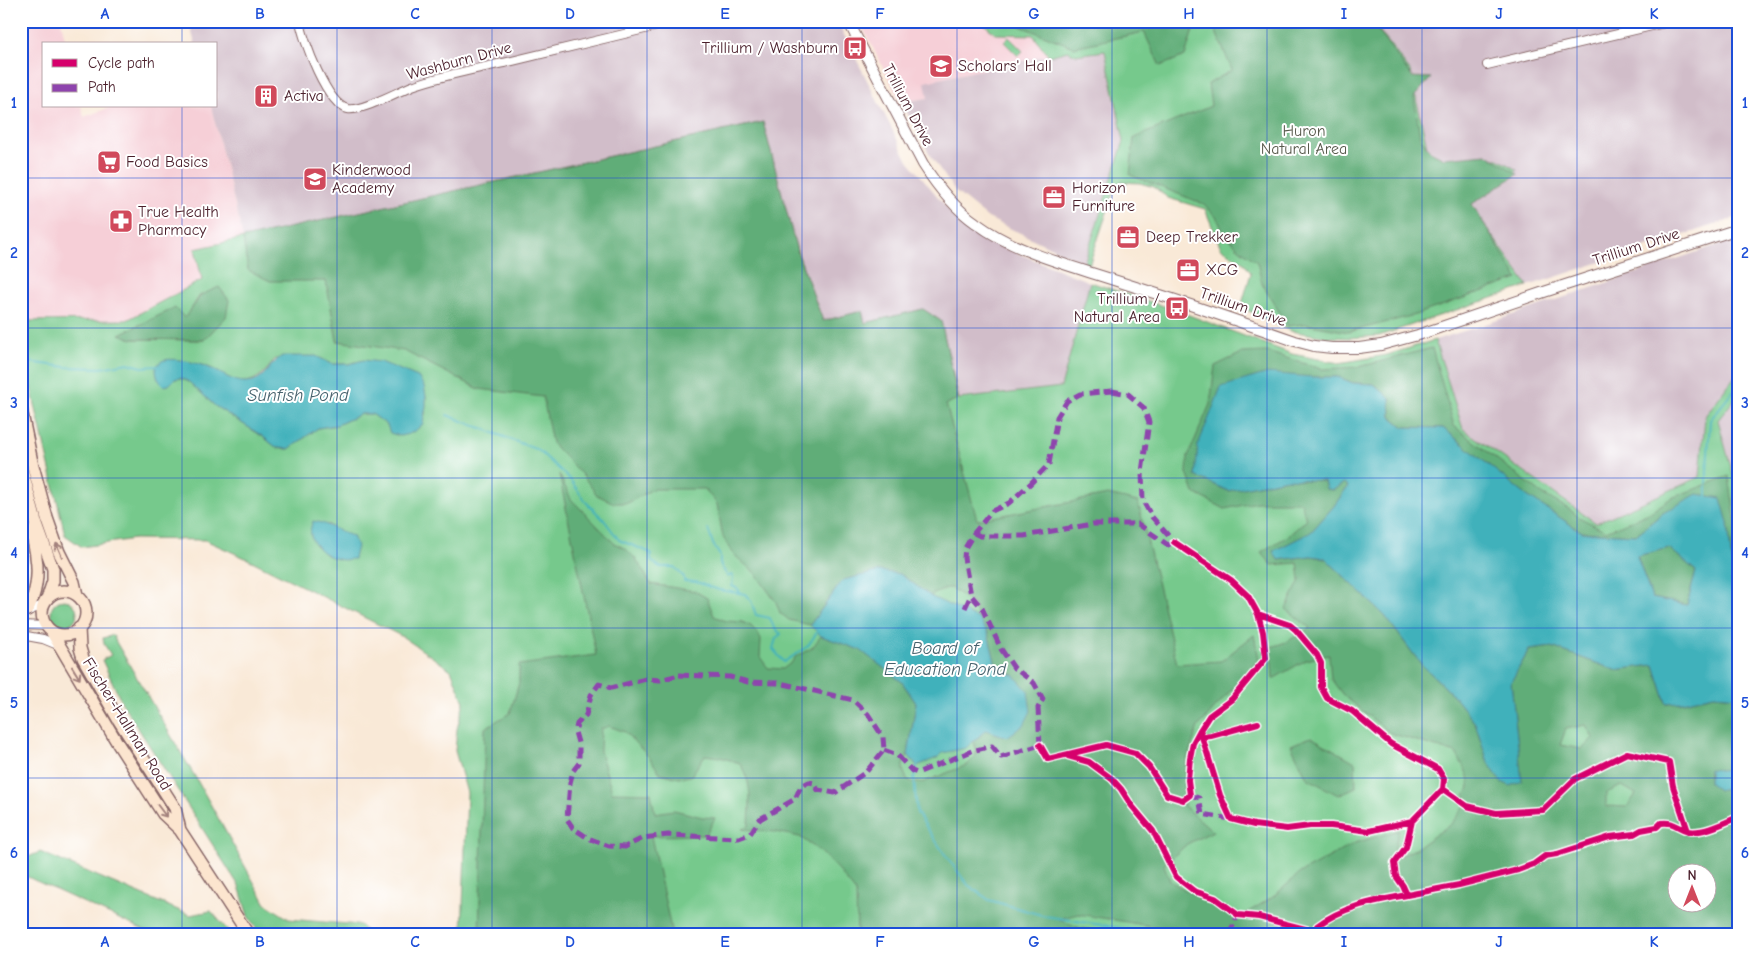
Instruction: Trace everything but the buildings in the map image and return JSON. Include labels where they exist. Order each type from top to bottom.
[{"type":"main road","points":[[21,409],[46,518],[76,588],[77,595]]},
{"type":"main road","points":[[21,465],[36,522],[53,569],[53,582],[45,601],[42,619],[48,628],[58,634],[66,635],[79,628],[83,623],[86,610],[77,595],[70,591],[62,590],[55,592],[45,601]]},
{"type":"main road","points":[[24,612],[32,603],[37,576],[37,560],[33,538],[36,522]]},
{"type":"main road","name":"Fischer-Hallman Road","points":[[48,628],[158,806],[180,830],[248,934]]},
{"type":"main road","name":"Fischer-Hallman Road","points":[[79,628],[80,648],[83,658],[118,719],[175,808],[180,830]]},
{"type":"street","name":"Washburn Drive","points":[[300,21],[302,35],[311,57],[331,95],[340,105],[347,109],[356,109],[433,80],[678,21]]},
{"type":"street","name":"Trillium Drive","points":[[848,21],[933,181],[949,200],[974,223],[998,237],[1040,256],[1314,346],[1360,348],[1390,342],[1738,229]]},
{"type":"street","points":[[1487,65],[1673,21]]},
{"type":"street","points":[[24,612],[45,601]]},
{"type":"street","points":[[21,625],[48,628]]},
{"type":"street","points":[[21,635],[43,639],[60,646]]},
{"type":"shaded area","points":[[21,21],[61,21],[66,42],[42,42],[42,108],[82,108],[84,117],[109,108],[211,108],[243,238],[229,250],[235,281],[202,280],[127,320],[21,321]]},
{"type":"shaded area","points":[[189,21],[837,21],[907,159],[959,223],[1002,247],[1090,282],[1061,387],[958,399],[941,321],[864,323],[861,311],[823,321],[797,251],[763,122],[243,238],[211,108],[218,108],[218,42],[194,42]]},
{"type":"shaded area","name":"Scholars' Hall","points":[[859,21],[981,21],[995,34],[1033,35],[1049,56],[926,82],[928,98],[901,102]]},
{"type":"shaded area","points":[[1372,21],[1738,21],[1738,217],[1528,286],[1469,203],[1516,169],[1430,160],[1410,71]]},
{"type":"shaded area","points":[[1068,51],[1076,55],[1105,51],[1124,141],[1084,263],[988,218],[956,192],[932,158],[901,102],[928,98],[925,82]]},
{"type":"shaded area","points":[[1738,238],[1738,372],[1705,416],[1700,477],[1596,523],[1463,429],[1435,340]]},
{"type":"shaded area","points":[[1738,395],[1738,493],[1718,420]]},
{"type":"green space","name":"Huron Natural Area","points":[[981,21],[1372,21],[1410,71],[1430,160],[1498,159],[1517,170],[1469,203],[1528,286],[1379,336],[1327,337],[1290,331],[1241,307],[1251,273],[1245,264],[1221,248],[1205,209],[1168,198],[1154,187],[1140,183],[1120,182],[1115,189],[1089,265],[1084,263],[1124,141],[1105,51],[1076,55],[1068,51],[1049,56],[1033,35],[995,34]]},
{"type":"green space","name":"Huron Natural Area","points":[[1007,21],[1371,21],[1412,77],[1431,78],[1414,97],[1420,137],[1430,151],[1444,158],[1486,154],[1518,174],[1472,204],[1518,279],[1415,315],[1349,332],[1305,324],[1288,326],[1262,284],[1257,262],[1238,248],[1223,231],[1217,218],[1204,204],[1130,175],[1134,138],[1211,106],[1208,84],[1232,70],[1213,25],[1194,27],[1185,56],[1160,66],[1144,32],[1074,47]]},
{"type":"green space","points":[[1009,37],[1023,51],[1018,56],[1004,42]]},
{"type":"green space","points":[[763,122],[797,251],[823,321],[862,311],[865,323],[923,309],[941,321],[959,399],[1061,387],[1090,282],[1173,309],[1292,354],[1339,363],[1387,355],[1435,340],[1463,429],[1596,523],[1700,477],[1705,416],[1738,372],[1738,395],[1718,420],[1738,493],[1738,934],[462,934],[467,793],[455,751],[457,729],[464,702],[451,670],[403,637],[252,561],[205,540],[134,539],[82,547],[65,535],[21,344],[21,321],[127,320],[202,280],[195,249]],"holes":[[[200,295],[204,340],[132,339],[121,334],[185,319]],[[275,359],[322,359],[332,364],[355,362],[426,396],[425,415],[387,425],[372,414],[361,414],[337,425],[318,428],[289,449],[277,448],[262,436],[215,406],[189,382],[181,378],[175,379],[191,362],[213,369],[234,381],[248,382],[260,376]],[[328,524],[343,533],[327,556],[314,544]]]},
{"type":"green space","points":[[763,122],[797,251],[823,321],[862,311],[865,323],[923,309],[941,321],[958,399],[946,404],[977,520],[1108,495],[1138,502],[1177,664],[1221,661],[1254,635],[1259,659],[1198,727],[1185,765],[1184,806],[1213,831],[1187,844],[1164,865],[1170,881],[1199,898],[1240,917],[1273,897],[1300,873],[1355,843],[1399,830],[1392,860],[1415,849],[1451,824],[1469,800],[1465,795],[1468,790],[1469,779],[1456,753],[1390,733],[1343,695],[1331,679],[1329,655],[1306,660],[1273,679],[1271,647],[1286,642],[1310,628],[1286,609],[1300,580],[1298,563],[1272,565],[1261,552],[1288,536],[1306,520],[1301,502],[1257,502],[1225,509],[1194,493],[1187,473],[1188,456],[1210,404],[1215,366],[1242,353],[1267,352],[1322,369],[1359,367],[1432,348],[1454,426],[1542,494],[1606,531],[1649,513],[1671,498],[1729,476],[1738,538],[1738,587],[1731,555],[1728,523],[1663,513],[1636,535],[1582,532],[1527,496],[1443,428],[1404,427],[1391,417],[1390,398],[1374,384],[1353,383],[1338,377],[1312,377],[1221,387],[1215,406],[1228,491],[1287,479],[1324,481],[1326,489],[1332,490],[1344,483],[1348,487],[1311,533],[1273,551],[1279,560],[1311,556],[1325,558],[1385,616],[1421,664],[1454,696],[1475,723],[1488,762],[1518,748],[1511,682],[1529,650],[1552,647],[1615,670],[1654,665],[1666,703],[1683,702],[1714,695],[1738,697],[1738,774],[1720,770],[1709,770],[1709,782],[1718,790],[1738,790],[1738,934],[1199,934],[1078,914],[1059,919],[1080,928],[1111,934],[857,934],[856,893],[821,852],[800,837],[776,832],[742,829],[749,826],[750,801],[749,786],[740,763],[705,755],[691,776],[679,778],[660,773],[649,757],[625,732],[609,726],[601,729],[600,751],[612,792],[651,793],[655,813],[674,810],[702,817],[715,818],[706,835],[651,836],[672,934],[479,934],[485,728],[510,713],[519,683],[519,665],[596,655],[559,474],[571,499],[614,543],[626,549],[636,559],[651,584],[695,591],[707,598],[714,616],[726,621],[742,622],[751,626],[761,639],[760,657],[768,668],[783,669],[795,657],[812,648],[821,636],[860,649],[902,682],[916,703],[908,755],[903,764],[903,770],[907,779],[914,783],[924,782],[967,765],[975,757],[974,741],[986,730],[1007,737],[1014,675],[997,669],[988,633],[979,619],[973,604],[951,588],[930,596],[900,574],[843,580],[810,625],[789,620],[780,613],[776,602],[755,573],[732,553],[723,537],[717,504],[705,489],[653,489],[628,503],[614,503],[597,495],[584,477],[552,443],[543,397],[479,389],[404,351],[337,341],[326,281],[270,281],[248,270],[243,238]],"holes":[[[1586,725],[1593,738],[1582,749],[1560,745],[1566,729]],[[1622,786],[1636,794],[1627,807],[1606,806],[1606,793]]]},
{"type":"green space","points":[[219,287],[229,300],[226,317],[204,340],[132,339],[120,334],[175,308],[185,318],[201,295]]},
{"type":"green space","points":[[1669,548],[1696,571],[1687,605],[1652,598],[1637,556]]},
{"type":"green space","points":[[64,600],[73,604],[77,613],[73,622],[64,626],[55,622],[51,613],[55,604]]},
{"type":"green space","points":[[113,635],[266,904],[289,919],[360,925],[369,934],[260,934],[248,916],[239,886],[122,703],[102,660],[111,655],[104,644],[103,638]]},
{"type":"green space","points":[[1311,737],[1355,762],[1356,787],[1338,795],[1307,778],[1291,745]]},
{"type":"green space","points":[[40,852],[190,915],[211,911],[231,934],[152,934],[21,874],[21,860]]},
{"type":"water","name":"Sunfish Pond","points":[[282,356],[316,356],[332,364],[349,364],[363,360],[381,362],[418,377],[424,386],[426,396],[423,424],[415,431],[400,436],[390,433],[387,425],[372,414],[361,414],[337,425],[318,428],[289,449],[277,448],[262,436],[215,406],[189,382],[181,378],[175,379],[169,385],[164,386],[158,379],[156,372],[156,367],[162,361],[175,359],[203,365],[232,379],[247,382],[258,379]]},
{"type":"water","points":[[1268,373],[1338,377],[1353,383],[1374,384],[1390,398],[1391,417],[1404,427],[1443,428],[1527,496],[1582,532],[1636,535],[1663,513],[1697,494],[1721,498],[1728,523],[1731,555],[1738,587],[1738,697],[1714,695],[1683,702],[1666,703],[1654,665],[1615,670],[1552,647],[1529,650],[1511,682],[1522,781],[1511,786],[1501,782],[1488,762],[1475,723],[1454,696],[1421,664],[1385,616],[1325,558],[1311,556],[1278,560],[1273,551],[1311,532],[1334,506],[1348,486],[1344,483],[1333,490],[1326,489],[1324,481],[1287,479],[1228,491],[1195,476],[1198,445],[1221,387]],"holes":[[[1669,548],[1696,571],[1687,605],[1652,598],[1637,556]]]},
{"type":"water","points":[[313,521],[353,536],[357,546],[354,559],[340,560],[320,550],[312,540],[311,527]]},
{"type":"water","name":"Board of Education Pond","points":[[880,571],[900,574],[932,597],[979,619],[988,633],[997,669],[1014,675],[1028,691],[1031,711],[1024,725],[1007,737],[986,730],[966,748],[943,753],[937,758],[917,766],[908,755],[916,703],[902,682],[860,650],[821,636],[810,625],[843,580]]},
{"type":"water","points":[[1709,769],[1738,774],[1738,790],[1718,790],[1709,782]]},
{"type":"waterway","points":[[28,362],[66,367],[101,368],[128,363],[142,367],[157,366]]},
{"type":"waterway","points":[[1707,498],[1710,420],[1738,385]]},
{"type":"waterway","points":[[447,415],[538,450],[569,478],[586,502],[604,520],[619,540],[651,553],[651,561],[660,567],[674,567],[684,577],[684,581],[696,582],[719,590],[745,594],[751,601],[756,615],[770,618],[774,628],[781,634],[776,638],[773,649],[784,662],[808,646],[817,632]]},
{"type":"waterway","points":[[708,529],[713,544],[720,556],[720,564],[728,577],[731,575],[733,577],[732,586],[738,589],[740,593]]},
{"type":"waterway","points":[[917,766],[914,778],[917,813],[968,885],[989,900],[1045,916],[1158,934]]},
{"type":"marked path","points":[[1112,391],[1128,394],[1144,408],[1149,422],[1142,472],[1143,501],[1152,517],[1174,542],[1231,580],[1248,596],[1258,614],[1263,632],[1266,658],[1240,690],[1210,716],[1197,733],[1189,764],[1190,795],[1183,800],[1167,795],[1149,767],[1135,753],[1106,745],[1048,759],[1040,745],[1038,708],[1043,699],[1034,683],[1014,668],[1001,649],[982,608],[971,595],[964,558],[965,548],[974,533],[992,511],[1009,503],[1049,464],[1057,417],[1067,401],[1080,394],[1112,391]]},
{"type":"marked path","points":[[974,533],[980,536],[1024,536],[1093,524],[1138,524],[1168,545],[1174,542]]},
{"type":"marked path","points":[[965,608],[971,595]]},
{"type":"marked path","points":[[679,675],[730,677],[748,682],[780,683],[853,700],[868,714],[883,737],[884,750],[866,772],[835,793],[818,790],[814,783],[809,782],[801,786],[795,799],[760,819],[750,834],[739,838],[668,835],[643,838],[625,847],[609,846],[588,838],[573,828],[567,819],[570,783],[573,771],[579,763],[579,746],[575,732],[577,724],[586,715],[591,695],[599,684],[611,688],[646,679],[660,680],[679,675]]},
{"type":"marked path","points":[[884,750],[897,755],[912,771],[917,773],[972,751],[992,746],[1001,757],[1040,745]]},
{"type":"marked path","points":[[1190,795],[1199,798],[1202,814],[1231,819]]},
{"type":"marked path","points":[[1229,934],[1238,915]]},
{"type":"cycle path","points":[[1040,745],[1048,759],[1106,745],[1135,753],[1149,767],[1167,795],[1183,800],[1190,795],[1188,780],[1190,758],[1193,743],[1200,730],[1209,716],[1232,699],[1266,658],[1263,632],[1258,614],[1248,596],[1231,580],[1174,542]]},
{"type":"cycle path","points":[[1258,614],[1290,625],[1296,630],[1317,655],[1321,663],[1321,687],[1327,698],[1352,711],[1391,744],[1438,769],[1444,779],[1443,789],[1412,821],[1369,831],[1331,826],[1287,829],[1254,825],[1231,819],[1220,795],[1200,730],[1203,737],[1258,723]]},
{"type":"cycle path","points":[[1443,789],[1467,806],[1496,813],[1543,810],[1575,779],[1627,753],[1669,762],[1673,786],[1688,831]]},
{"type":"cycle path","points":[[1068,756],[1089,762],[1112,779],[1153,831],[1176,877],[1194,891],[1215,898],[1238,915],[1259,917],[1317,932]]},
{"type":"cycle path","points":[[1407,895],[1459,885],[1518,870],[1534,864],[1545,856],[1610,837],[1634,834],[1641,830],[1657,827],[1661,823],[1669,823],[1694,832],[1738,817]]},
{"type":"cycle path","points":[[1318,934],[1317,926],[1348,909],[1407,895],[1396,876],[1394,863],[1406,847],[1412,821]]},
{"type":"place","name":"Trillium / Washburn","points":[[855,48]]},
{"type":"place","name":"Scholars' Hall","points":[[941,66]]},
{"type":"place","name":"Activa","points":[[266,96]]},
{"type":"place","name":"Food Basics","points":[[109,162]]},
{"type":"place","name":"Kinderwood Academy","points":[[315,179]]},
{"type":"place","name":"Horizon Furniture","points":[[1054,197]]},
{"type":"place","name":"True Health Pharmacy","points":[[121,221]]},
{"type":"place","name":"Deep Trekker","points":[[1128,237]]},
{"type":"place","name":"XCG","points":[[1188,270]]},
{"type":"place","name":"Trillium / Natural Area","points":[[1177,308]]}]
